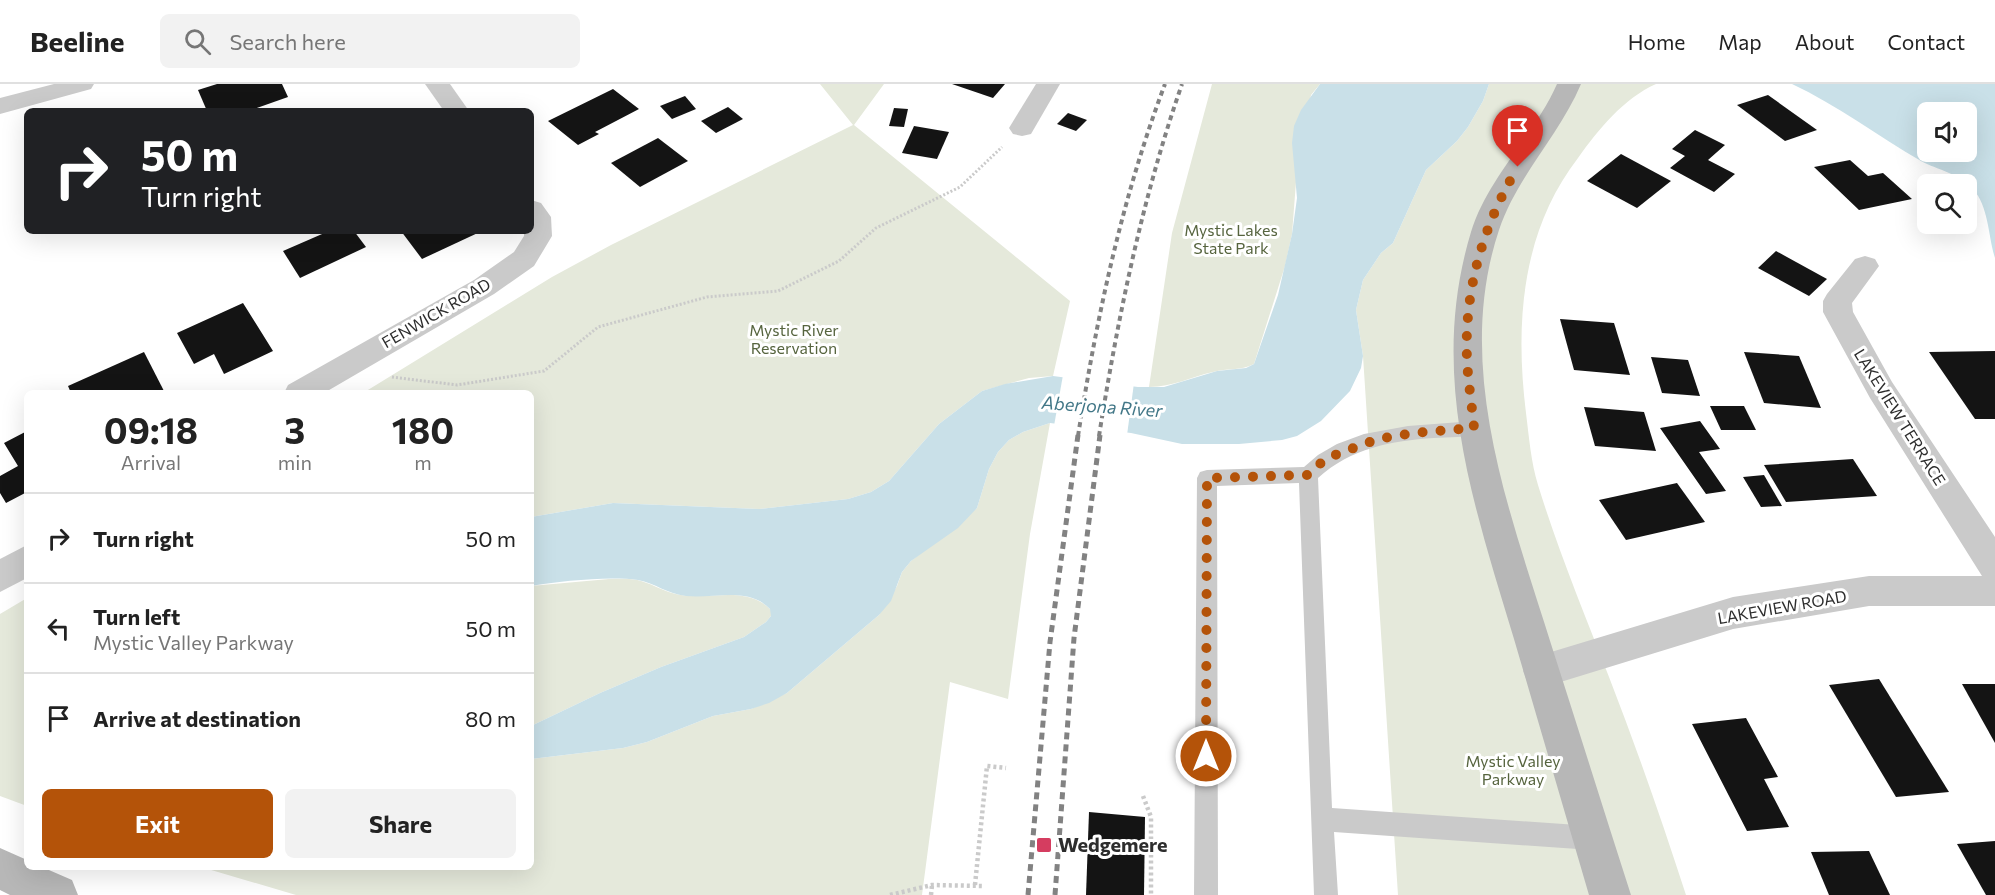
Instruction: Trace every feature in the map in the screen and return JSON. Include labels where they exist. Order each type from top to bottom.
[{"type":"main road","points":[[1569,84],[1552,118],[1501,194],[1482,243],[1469,300],[1467,359],[1474,428],[1493,512],[1610,895]]},
{"type":"main road","points":[[0,869],[52,893]]},
{"type":"street","points":[[0,106],[81,84]]},
{"type":"street","points":[[437,84],[455,108]]},
{"type":"street","points":[[1022,128],[1048,84]]},
{"type":"street","name":"FENWICK ROAD","points":[[304,390],[484,287],[524,259],[538,236],[537,217],[534,213]]},
{"type":"street","name":"LAKEVIEW TERRACE","points":[[1865,266],[1837,301],[1838,312],[1881,390],[1995,566]]},
{"type":"street","points":[[0,577],[24,562]]},
{"type":"street","name":"LAKEVIEW ROAD","points":[[1541,671],[1732,613],[1869,591],[1995,591]]},
{"type":"lane","points":[[1206,895],[1207,478],[1308,475],[1323,461],[1378,439],[1413,433],[1474,428]]},
{"type":"lane","points":[[1308,475],[1326,895]]},
{"type":"lane","points":[[1321,819],[1592,838]]},
{"type":"path","points":[[338,370],[457,385],[544,370],[598,327],[707,297],[778,291],[839,261],[876,228],[960,187],[1022,128]]},
{"type":"path","points":[[975,885],[987,766],[1006,768]]},
{"type":"path","points":[[1143,796],[1151,817],[1151,895]]},
{"type":"path","points":[[931,895],[932,885]]},
{"type":"path","points":[[890,895],[932,885],[983,886]]},
{"type":"green space","name":"Mystic River Reservation","points":[[820,84],[884,84],[854,125],[1070,301],[1053,376],[1029,378],[982,391],[939,424],[889,481],[871,492],[848,499],[759,509],[613,503],[534,516],[534,390],[368,390],[552,277],[611,245],[853,125]]},
{"type":"green space","name":"Mystic Lakes State Park","points":[[1212,84],[1320,84],[1311,95],[1296,182],[1292,234],[1285,266],[1254,364],[1149,387],[1172,233]]},
{"type":"green space","name":"Mystic Valley Parkway","points":[[1489,84],[1656,84],[1633,98],[1612,116],[1586,147],[1559,187],[1544,217],[1526,280],[1521,346],[1528,431],[1538,485],[1639,758],[1686,895],[1398,895],[1363,356],[1356,310],[1363,280],[1381,253],[1393,243],[1426,170],[1457,141],[1468,127],[1483,101]]},
{"type":"green space","points":[[1050,423],[1030,534],[1008,699],[950,682],[922,895],[296,895],[211,870],[534,870],[534,759],[623,748],[647,742],[713,716],[751,709],[787,693],[879,615],[897,586],[902,572],[911,561],[977,508],[989,469],[998,452],[1009,440],[1023,432]]},
{"type":"green space","points":[[609,579],[637,580],[681,595],[728,595],[751,598],[771,610],[771,616],[744,637],[661,667],[534,725],[534,586]]},
{"type":"green space","points":[[24,600],[24,805],[0,796],[0,614]]},
{"type":"water","name":"Aberjona River","points":[[1320,84],[1489,84],[1483,101],[1468,127],[1457,141],[1426,170],[1393,243],[1381,253],[1363,280],[1356,310],[1363,356],[1361,368],[1350,391],[1321,421],[1297,436],[1282,440],[1239,444],[1182,444],[1131,433],[1050,423],[1023,432],[1009,440],[998,452],[989,469],[977,508],[958,528],[911,561],[902,572],[891,601],[879,615],[787,693],[769,703],[713,716],[647,742],[623,748],[534,759],[534,725],[661,667],[744,637],[771,616],[770,609],[752,598],[731,595],[686,596],[638,580],[585,580],[534,586],[534,516],[613,503],[759,509],[848,499],[871,492],[889,481],[939,424],[982,391],[1005,384],[1053,376],[1138,387],[1164,387],[1217,371],[1246,368],[1254,364],[1278,295],[1292,234],[1297,198],[1292,143],[1294,126],[1301,110]]},
{"type":"water","points":[[1792,84],[1995,84],[1995,258],[1982,204],[1977,195],[1977,174],[1950,174],[1923,162],[1977,162],[1977,102],[1917,102],[1917,158],[1841,111]]},
{"type":"pier","points":[[1063,375],[1134,383],[1127,435],[1054,426]]},
{"type":"pier","points":[[96,870],[190,870],[173,895],[77,895]]},
{"type":"building","points":[[217,84],[282,84],[288,97],[257,108],[206,108],[198,90]]},
{"type":"building","points":[[952,84],[1005,84],[993,98]]},
{"type":"building","points":[[613,89],[639,109],[595,132],[599,134],[578,145],[548,121]]},
{"type":"building","points":[[1768,95],[1817,130],[1785,141],[1737,105]]},
{"type":"building","points":[[685,96],[696,109],[672,119],[660,106]]},
{"type":"building","points":[[728,107],[743,119],[716,133],[701,121]]},
{"type":"building","points":[[894,108],[908,109],[904,127],[889,126]]},
{"type":"building","points":[[1068,113],[1087,120],[1076,131],[1057,124]]},
{"type":"building","points":[[914,126],[949,132],[937,159],[902,153]]},
{"type":"building","points":[[1695,130],[1725,145],[1708,160],[1735,174],[1714,192],[1670,168],[1685,156],[1672,149]]},
{"type":"building","points":[[658,138],[688,161],[640,187],[611,163]]},
{"type":"building","points":[[1621,154],[1671,181],[1637,208],[1587,181]]},
{"type":"building","points":[[1850,160],[1868,176],[1883,173],[1912,199],[1859,210],[1814,167]]},
{"type":"building","points":[[322,234],[356,234],[366,247],[300,278],[283,251]]},
{"type":"building","points":[[403,234],[476,234],[422,259]]},
{"type":"building","points":[[1776,251],[1827,279],[1809,296],[1758,268]]},
{"type":"building","points":[[243,303],[273,351],[224,374],[214,354],[194,364],[177,333]]},
{"type":"building","points":[[1560,319],[1614,323],[1630,375],[1574,370]]},
{"type":"building","points":[[1995,351],[1995,419],[1975,419],[1929,352]]},
{"type":"building","points":[[144,352],[163,390],[70,390],[68,386]]},
{"type":"building","points":[[1744,352],[1799,356],[1821,408],[1764,403]]},
{"type":"building","points":[[1651,357],[1688,360],[1700,396],[1662,393]]},
{"type":"building","points":[[1710,406],[1744,406],[1756,430],[1721,430]]},
{"type":"building","points":[[1584,407],[1644,412],[1656,451],[1595,446]]},
{"type":"building","points":[[1700,421],[1720,449],[1699,452],[1726,491],[1706,494],[1660,428]]},
{"type":"building","points":[[24,433],[24,494],[6,503],[0,493],[0,476],[18,466],[4,443]]},
{"type":"building","points":[[1853,459],[1877,496],[1786,502],[1764,465]]},
{"type":"building","points":[[1764,475],[1782,506],[1761,507],[1743,477]]},
{"type":"building","points":[[1677,483],[1705,522],[1626,540],[1599,500]]},
{"type":"building","points":[[1879,679],[1949,792],[1896,797],[1829,685]]},
{"type":"building","points":[[1962,684],[1995,684],[1995,743]]},
{"type":"building","points":[[1746,718],[1778,777],[1764,779],[1789,827],[1747,831],[1692,724]]},
{"type":"building","points":[[1089,812],[1145,817],[1144,895],[1086,895]]},
{"type":"building","points":[[1995,841],[1995,895],[1986,895],[1957,844]]},
{"type":"building","points":[[1869,851],[1890,895],[1829,895],[1811,852]]},
{"type":"railway","points":[[1078,436],[1112,258],[1136,170],[1165,84]]},
{"type":"railway","points":[[1099,436],[1114,347],[1143,215],[1182,84]]},
{"type":"railway","points":[[1028,895],[1050,642],[1078,435]]},
{"type":"railway","points":[[1055,895],[1074,638],[1100,435]]},
{"type":"place","name":"Wedgemere","points":[[1044,845]]},
{"type":"route","points":[[1206,756],[1207,478],[1308,475],[1323,461],[1378,439],[1395,435],[1474,428],[1467,359],[1469,300],[1482,243],[1501,194],[1518,167]]}]
